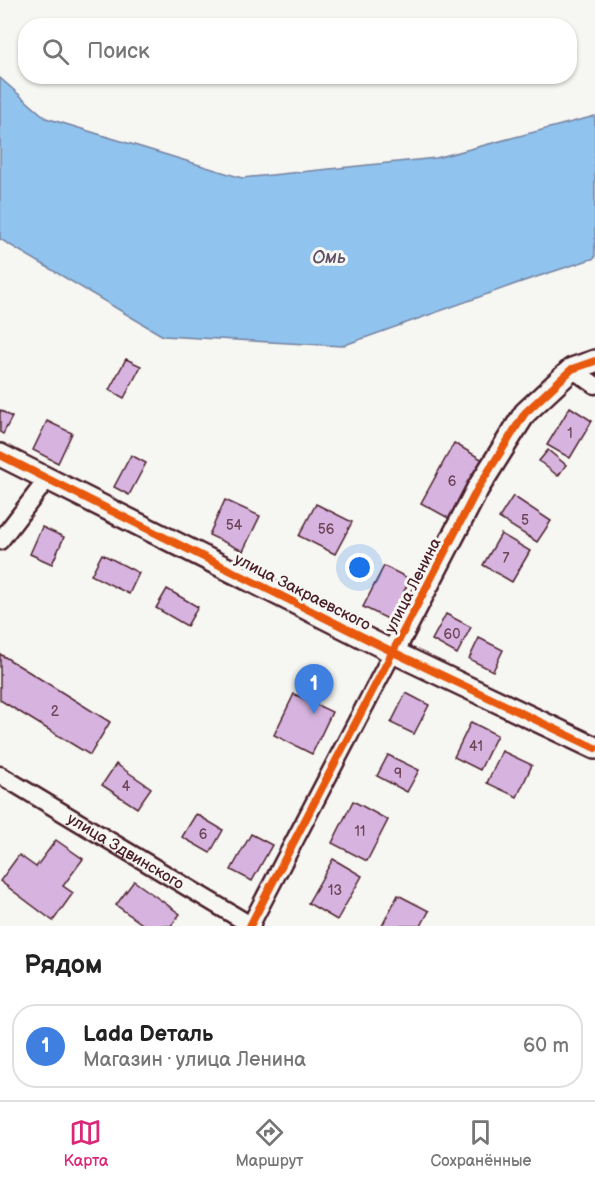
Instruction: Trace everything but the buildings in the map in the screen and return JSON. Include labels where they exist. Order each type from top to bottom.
[{"type":"street","points":[[572,369],[595,361]]},
{"type":"street","points":[[572,369],[595,385]]},
{"type":"street","name":"улица Ленина","points":[[251,926],[478,488],[525,413],[572,369]]},
{"type":"street","name":"улица Закраевского","points":[[0,455],[393,652],[595,748]]},
{"type":"street","points":[[0,541],[48,478]]},
{"type":"street","name":"улица Здвинского","points":[[0,775],[251,926]]},
{"type":"water","name":"Омь","points":[[0,78],[46,118],[242,178],[436,158],[595,116],[595,258],[342,346],[163,336],[0,239]]},
{"type":"cycle path","points":[[250,926],[478,488],[525,413],[572,369],[595,361]]},
{"type":"cycle path","points":[[0,455],[393,652],[595,748]]},
{"type":"place","name":"Lada Dеталь","points":[[314,714]]}]
